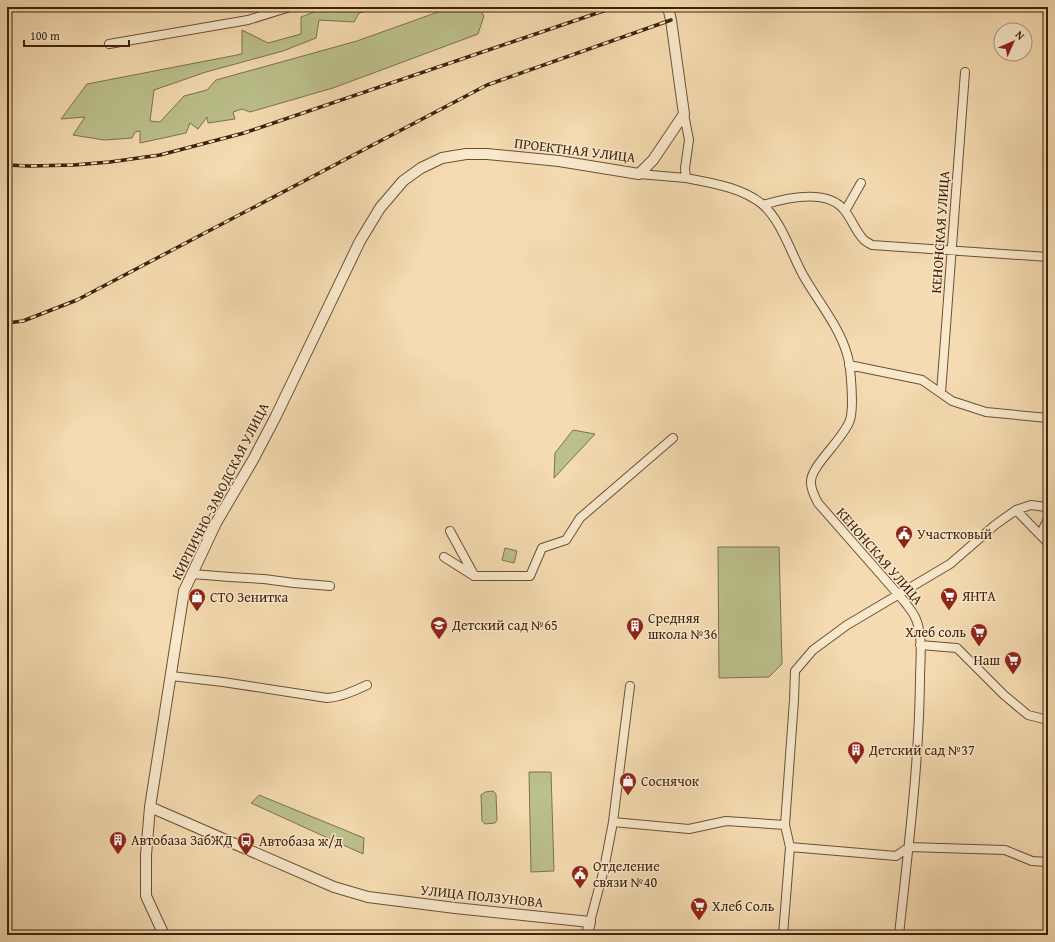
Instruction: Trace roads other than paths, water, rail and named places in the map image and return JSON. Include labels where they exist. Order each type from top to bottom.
[{"type":"street","points":[[109,44],[248,20],[290,7]]},
{"type":"street","points":[[668,7],[689,140],[685,168],[686,178]]},
{"type":"street","name":"КЕНОНСКАЯ УЛИЦА","points":[[941,393],[965,72]]},
{"type":"street","name":"ПРОЕКТНАЯ УЛИЦА","points":[[403,181],[421,168],[442,158],[466,154],[487,154],[558,161],[640,174],[654,160],[684,114]]},
{"type":"street","points":[[640,174],[686,178],[733,188],[763,205],[776,222],[803,275],[834,326],[847,354],[849,365],[922,380],[952,401],[986,412],[1048,418]]},
{"type":"street","name":"КИРПИЧНО-ЗАВОДСКАЯ УЛИЦА","points":[[164,935],[146,896],[146,855],[150,807],[184,592],[216,523],[254,458],[276,416],[360,241],[380,208],[403,181]]},
{"type":"street","points":[[845,211],[861,183]]},
{"type":"street","points":[[763,205],[812,196],[830,201],[839,205],[845,211],[864,240],[872,245],[1048,257]]},
{"type":"street","name":"КЕНОНСКАЯ УЛИЦА","points":[[849,365],[851,397],[850,419],[842,437],[814,471],[811,483],[813,493],[824,510],[899,595],[917,621],[920,645],[920,718],[909,847],[899,935]]},
{"type":"street","points":[[444,557],[474,576],[530,576],[542,548],[566,540],[580,518],[673,438]]},
{"type":"street","points":[[783,935],[790,847],[785,825],[795,671],[813,650],[847,625],[950,564],[995,525],[1016,510],[1030,505],[1048,506]]},
{"type":"street","points":[[1016,510],[1048,543]]},
{"type":"street","points":[[1040,535],[1048,519]]},
{"type":"street","points":[[450,532],[474,576]]},
{"type":"street","points":[[192,574],[264,579],[330,586]]},
{"type":"street","points":[[920,645],[957,648],[1004,696],[1028,715],[1048,720]]},
{"type":"street","points":[[171,676],[223,682],[327,698],[334,698],[347,694],[367,685]]},
{"type":"street","points":[[587,935],[604,869],[613,822],[630,686]]},
{"type":"street","name":"УЛИЦА ПОЛЗУНОВА","points":[[150,807],[334,887],[368,896],[455,908],[590,922]]},
{"type":"street","points":[[613,822],[689,829],[726,821],[785,825]]},
{"type":"street","points":[[790,847],[896,856],[909,847],[1005,850],[1032,861],[1048,862]]},
{"type":"railway","points":[[7,165],[74,165],[160,155],[244,133],[615,7]]},
{"type":"railway","points":[[1042,7],[1048,10]]},
{"type":"railway","points":[[7,323],[23,321],[77,300],[487,85],[671,20]]},
{"type":"place","name":"Участковый","points":[[904,549]]},
{"type":"place","name":"ЯНТА","points":[[949,611]]},
{"type":"place","name":"СТО Зенитка","points":[[197,612]]},
{"type":"place","name":"Детский сад №65","points":[[439,640]]},
{"type":"place","name":"Средняя школа №36","points":[[635,641]]},
{"type":"place","name":"Хлеб соль","points":[[979,647]]},
{"type":"place","name":"Наш","points":[[1013,675]]},
{"type":"place","name":"Детский сад №37","points":[[856,765]]},
{"type":"place","name":"Соснячок","points":[[628,796]]},
{"type":"place","name":"Автобаза ЗабЖД","points":[[118,855]]},
{"type":"place","name":"Автобаза ж/д","points":[[246,856]]},
{"type":"place","name":"Отделение связи №40","points":[[580,889]]},
{"type":"place","name":"Хлеб Соль","points":[[699,921]]}]
